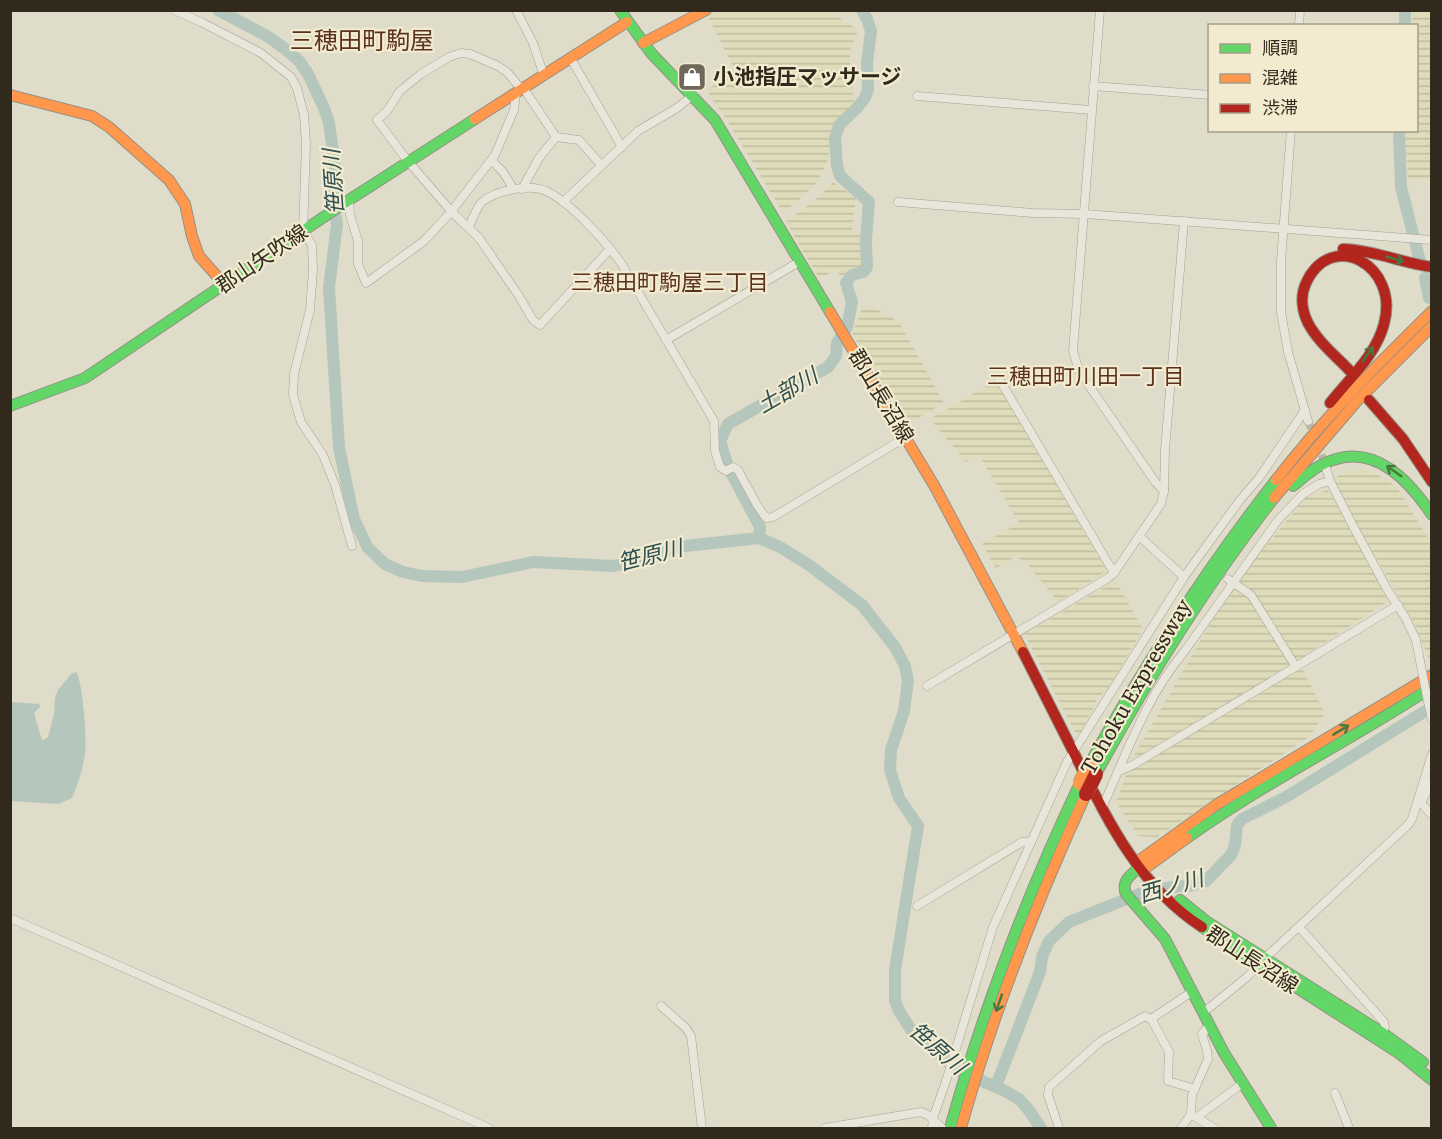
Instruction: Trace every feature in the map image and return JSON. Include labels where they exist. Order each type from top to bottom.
[{"type":"main road","points":[[643,42],[706,10]]},
{"type":"main road","name":"郡山矢吹線","points":[[10,406],[85,378],[347,201],[571,59],[624,16]]},
{"type":"main road","name":"郡山長沼線","points":[[624,16],[643,42],[715,120],[906,436],[1014,634],[1111,828],[1162,889],[1262,961],[1381,1037],[1431,1080]]},
{"type":"main road","points":[[10,95],[92,116],[109,127],[169,180],[185,204],[199,256],[224,284]]},
{"type":"main road","points":[[1245,519],[1290,453],[1369,354],[1384,324],[1386,293],[1376,271],[1354,257],[1335,257],[1320,263],[1308,275],[1302,296],[1302,305],[1308,321],[1316,335],[1348,374],[1319,350],[1300,322],[1294,304],[1296,287],[1303,270],[1325,252],[1346,248],[1431,267]]},
{"type":"main road","name":"Tohoku Expressway","points":[[950,1128],[978,1029],[1028,896],[1083,789],[1124,702],[1180,610],[1245,519],[1321,425],[1431,311]]},
{"type":"main road","name":"Tohoku Expressway","points":[[1093,768],[1203,594],[1274,499],[1357,402],[1431,326]]},
{"type":"main road","points":[[1431,468],[1405,428],[1371,397],[1409,446],[1431,482]]},
{"type":"main road","points":[[1203,594],[1288,491],[1309,473],[1335,459],[1363,457],[1390,467],[1413,488],[1431,515]]},
{"type":"main road","points":[[1142,865],[1175,833],[1242,789],[1431,675]]},
{"type":"main road","points":[[1271,1128],[1218,1043],[1162,934],[1128,899],[1124,891],[1124,884],[1130,874],[1142,865],[1220,815],[1429,692]]},
{"type":"main road","name":"Tohoku Expressway","points":[[961,1128],[986,1042],[1010,972],[1083,789]]},
{"type":"main road","name":"郡山長沼線","points":[[1381,1037],[1405,1047],[1431,1070]]},
{"type":"street","points":[[174,10],[261,53],[291,77],[297,88],[304,115],[306,144],[304,230],[312,245],[313,270],[310,310],[294,374],[293,394],[301,422],[323,455],[335,485],[352,546]]},
{"type":"street","points":[[516,10],[533,43],[544,76]]},
{"type":"street","points":[[1100,10],[1073,351],[1079,371],[1156,483],[1164,491]]},
{"type":"street","points":[[602,166],[579,140],[556,137],[505,70],[467,53],[449,57],[421,74],[400,91],[387,111],[377,120],[451,211],[469,226],[519,296],[532,320],[540,326],[610,249]]},
{"type":"street","points":[[571,59],[622,147]]},
{"type":"street","points":[[1093,86],[1208,95]]},
{"type":"street","points":[[347,201],[358,238],[358,264],[366,283],[423,241],[451,211],[491,160],[521,91]]},
{"type":"street","points":[[563,202],[638,131],[677,108],[693,95]]},
{"type":"street","points":[[917,96],[1091,110]]},
{"type":"street","points":[[1291,132],[1281,261],[1281,312],[1288,352],[1308,421]]},
{"type":"street","points":[[517,189],[556,137]]},
{"type":"street","points":[[491,160],[517,189]]},
{"type":"street","points":[[469,226],[482,203],[517,189],[544,190],[563,202],[621,263],[714,421],[715,451],[720,467],[738,470],[765,517],[770,518],[906,436]]},
{"type":"street","points":[[898,202],[1431,240]]},
{"type":"street","points":[[927,686],[1114,573],[1158,510],[1164,491],[1165,450],[1184,221]]},
{"type":"street","points":[[666,340],[799,262]]},
{"type":"street","points":[[998,377],[1114,573]]},
{"type":"street","points":[[932,1128],[933,1118],[993,927],[1062,771],[1184,577],[1201,560],[1305,410]]},
{"type":"street","points":[[1326,468],[1330,481],[1416,640],[1429,692],[1431,720]]},
{"type":"street","points":[[1102,808],[1157,690],[1231,581],[1297,499],[1318,484],[1330,481]]},
{"type":"street","points":[[1139,536],[1184,577]]},
{"type":"street","points":[[1231,581],[1251,595],[1296,667]]},
{"type":"street","points":[[1119,771],[1133,765],[1398,605]]},
{"type":"street","points":[[1420,801],[1431,754]]},
{"type":"street","points":[[1204,1012],[1247,977],[1405,829],[1431,780]]},
{"type":"street","points":[[1420,801],[1431,814]]},
{"type":"street","points":[[917,906],[1022,842],[1031,841]]},
{"type":"street","points":[[10,918],[489,1128]]},
{"type":"street","points":[[1299,927],[1384,1022],[1385,1027],[1381,1037]]},
{"type":"street","points":[[1151,1019],[1193,991]]},
{"type":"street","points":[[661,1006],[686,1028],[691,1036],[702,1128]]},
{"type":"street","points":[[1059,1128],[1048,1095],[1048,1087],[1101,1041],[1139,1018],[1146,1016],[1151,1019],[1169,1052],[1168,1081],[1195,1089]]},
{"type":"street","points":[[1210,1025],[1202,1035],[1208,1056],[1206,1066],[1191,1098],[1194,1116],[1214,1128]]},
{"type":"street","points":[[1181,1128],[1194,1116],[1243,1083]]},
{"type":"street","points":[[1335,1093],[1349,1128]]},
{"type":"street","points":[[825,1128],[915,1113],[926,1113],[942,1128]]},
{"type":"shaded area","points":[[720,11],[830,11],[853,27],[857,34],[849,52],[854,105],[842,118],[833,134],[827,163],[817,182],[783,213],[725,117],[709,95],[709,88],[736,73],[708,16]]},
{"type":"shaded area","points":[[1413,11],[1431,11],[1431,181],[1408,178],[1405,132],[1418,132],[1418,24],[1412,24]]},
{"type":"shaded area","points":[[833,182],[856,198],[852,230],[862,233],[863,268],[841,276],[835,269],[820,280],[787,221],[817,198]]},
{"type":"shaded area","points":[[873,307],[899,322],[944,403],[908,424],[852,334],[862,309]]},
{"type":"shaded area","points":[[993,382],[997,383],[1107,571],[1058,602],[1026,562],[1015,557],[996,568],[982,544],[1019,523],[979,455],[966,462],[930,419]]},
{"type":"shaded area","points":[[1351,470],[1376,474],[1397,487],[1431,543],[1431,664],[1414,623],[1342,499],[1334,478]]},
{"type":"shaded area","points":[[1328,490],[1393,598],[1298,660],[1325,714],[1309,737],[1157,837],[1138,836],[1116,802],[1131,761],[1230,589],[1306,497]]},
{"type":"shaded area","points":[[1116,582],[1143,629],[1111,684],[1097,700],[1081,732],[1075,732],[1024,634]]},
{"type":"shaded area","points":[[76,672],[82,698],[85,747],[82,771],[72,798],[59,804],[11,801],[11,702],[39,704],[40,707],[34,713],[42,740],[44,740],[48,737],[58,690],[71,674]]},
{"type":"waterway","name":"笹原川","points":[[218,10],[267,36],[299,61],[308,74],[329,123],[335,166],[333,205],[337,224],[329,288],[339,448],[354,519],[368,548],[385,564],[403,572],[422,576],[462,577],[533,562],[613,566],[651,558],[676,547],[759,538],[780,547],[809,565],[862,605],[895,647],[905,666],[908,681],[904,711],[891,750],[890,770],[899,798],[918,826],[895,970],[895,1001],[912,1031],[957,1070],[1019,1099],[1041,1128]]},
{"type":"waterway","name":"土部川","points":[[759,538],[760,527],[728,467],[720,441],[728,424],[828,367],[836,356],[837,343],[847,327],[852,302],[846,283],[852,275],[863,272],[867,267],[869,202],[840,176],[835,137],[840,124],[857,108],[865,98],[868,89],[867,63],[871,31],[862,10]]},
{"type":"waterway","name":"西ノ川","points":[[1405,10],[1405,24]]},
{"type":"waterway","name":"西ノ川","points":[[1399,132],[1401,187],[1420,261]]},
{"type":"waterway","name":"西ノ川","points":[[1425,278],[1429,298]]},
{"type":"waterway","name":"西ノ川","points":[[996,1086],[1040,972],[1042,957],[1049,941],[1069,922],[1144,892],[1186,887],[1206,881],[1231,855],[1235,845],[1237,825],[1242,819],[1286,797],[1432,707]]},
{"type":"tunnel","points":[[1308,421],[1326,466]]},
{"type":"traffic: fast","points":[[620,10],[651,53],[715,120],[830,312]]},
{"type":"traffic: fast","points":[[10,406],[85,378],[349,200],[475,119]]},
{"type":"traffic: fast","points":[[1293,486],[1327,462],[1349,457],[1364,458],[1378,462],[1403,479],[1432,515]]},
{"type":"traffic: fast","points":[[1090,763],[1177,618],[1225,548],[1276,480]]},
{"type":"traffic: fast","points":[[1096,774],[1179,632],[1225,564],[1274,498]]},
{"type":"traffic: fast","points":[[1187,838],[1247,798],[1432,687]]},
{"type":"traffic: fast","points":[[950,1128],[977,1040],[1024,910],[1080,783]]},
{"type":"traffic: fast","points":[[1139,868],[1126,882],[1126,894],[1165,939],[1224,1053],[1271,1128]]},
{"type":"traffic: fast","points":[[1180,900],[1206,921],[1383,1033],[1423,1062]]},
{"type":"traffic: fast","points":[[1202,927],[1400,1054],[1432,1080]]},
{"type":"traffic: slow","points":[[643,43],[706,10]]},
{"type":"traffic: slow","points":[[475,119],[627,22]]},
{"type":"traffic: slow","points":[[10,95],[92,116],[109,127],[169,180],[185,204],[199,256],[224,284]]},
{"type":"traffic: slow","points":[[1276,480],[1332,414],[1432,311]]},
{"type":"traffic: slow","points":[[830,312],[935,487],[1023,652]]},
{"type":"traffic: slow","points":[[1274,498],[1357,401],[1432,326]]},
{"type":"traffic: slow","points":[[1187,838],[1147,867],[1139,868],[1141,859],[1216,805],[1432,675]]},
{"type":"traffic: slow","points":[[1080,783],[1090,763]]},
{"type":"traffic: slow","points":[[961,1128],[1001,1001],[1050,876],[1086,794]]},
{"type":"traffic: jam","points":[[1343,249],[1432,267]]},
{"type":"traffic: jam","points":[[1330,403],[1375,346],[1384,324],[1386,303],[1382,285],[1373,271],[1360,261],[1346,256],[1331,258],[1317,267],[1306,283],[1302,303],[1312,330],[1350,371]]},
{"type":"traffic: jam","points":[[1369,400],[1403,439],[1432,482]]},
{"type":"traffic: jam","points":[[1023,652],[1101,807],[1128,852],[1161,893],[1202,927]]},
{"type":"traffic: jam","points":[[1086,794],[1096,774]]},
{"type":"place","name":"小池指圧マッサージ","points":[[692,77]]},
{"type":"district","name":"三穂田町駒屋","points":[[362,41]]},
{"type":"district","name":"三穂田町駒屋三丁目","points":[[670,282]]},
{"type":"district","name":"三穂田町川田一丁目","points":[[1086,376]]}]
